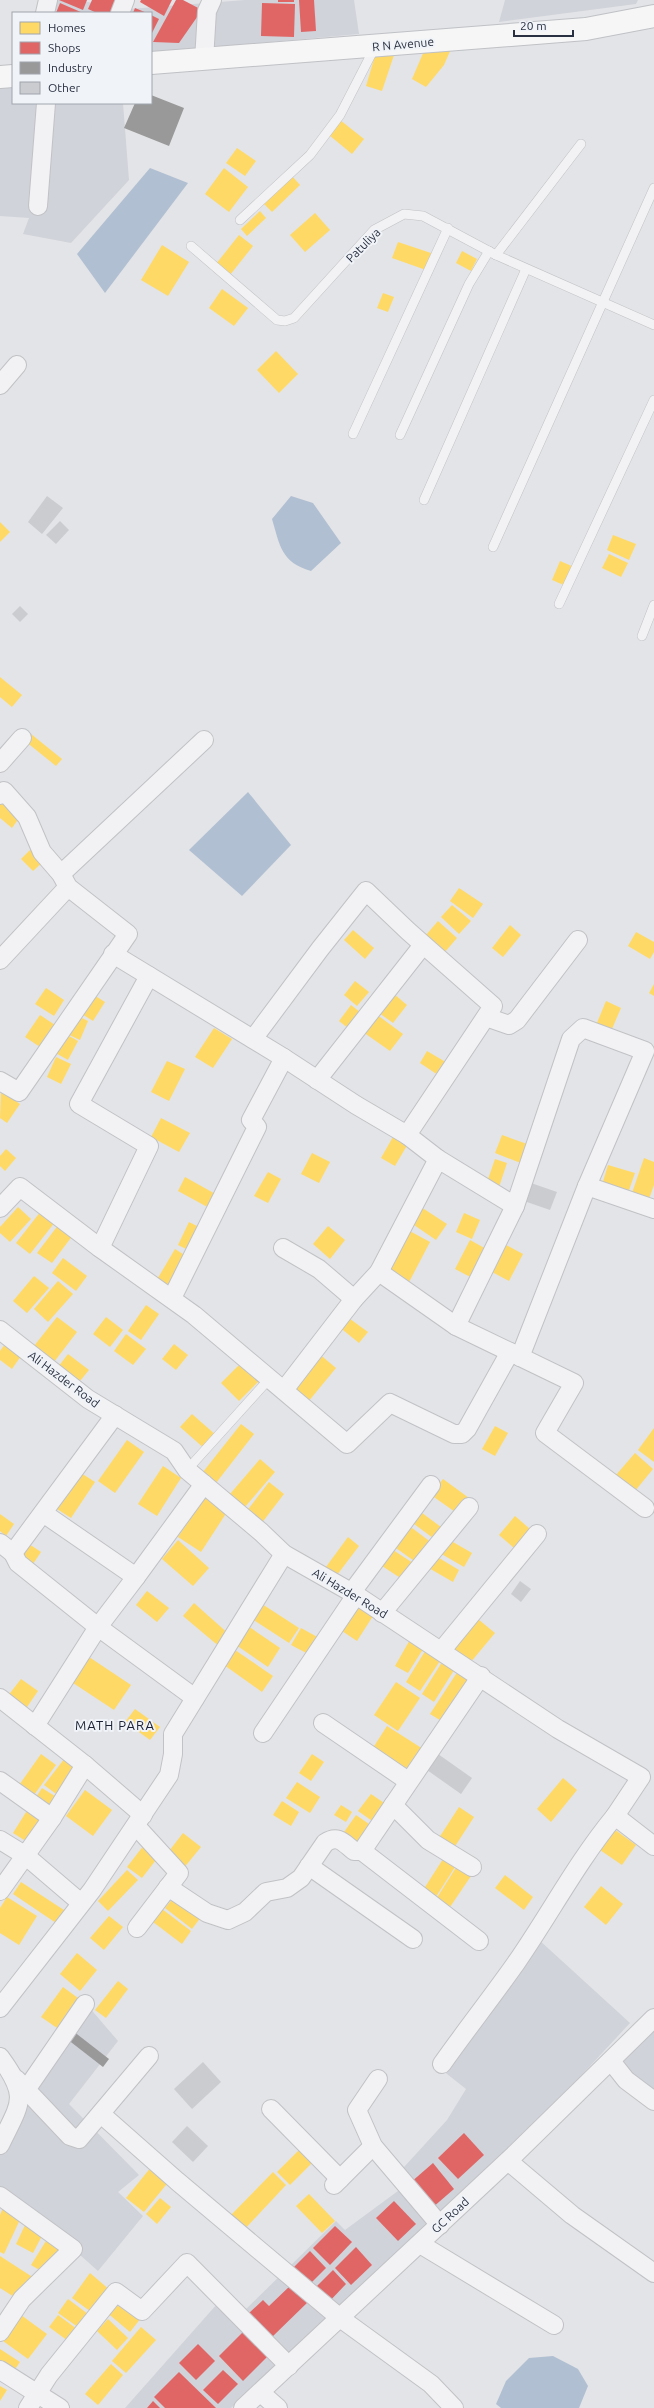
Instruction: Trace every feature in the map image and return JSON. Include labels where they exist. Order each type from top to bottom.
[{"type":"main road","name":"R N Avenue","points":[[152,64],[586,29],[654,16]]},
{"type":"main road","points":[[0,77],[12,76]]},
{"type":"street","points":[[45,12],[48,0]]},
{"type":"street","points":[[120,12],[125,0]]},
{"type":"street","points":[[204,60],[206,11],[212,0]]},
{"type":"street","points":[[38,206],[46,104]]},
{"type":"street","points":[[0,385],[17,365]]},
{"type":"street","points":[[0,764],[22,738]]},
{"type":"street","points":[[0,960],[65,880],[204,740]]},
{"type":"street","points":[[0,1081],[18,1092],[128,934],[65,880],[42,852],[27,817],[1,791]]},
{"type":"street","points":[[252,1039],[366,891],[423,945],[493,1006],[407,1135]]},
{"type":"street","points":[[486,1017],[509,1025],[517,1020],[578,940]]},
{"type":"street","points":[[317,1080],[423,945]]},
{"type":"street","points":[[113,954],[407,1135],[438,1159],[515,1206]]},
{"type":"street","points":[[100,1248],[149,1146],[79,1104],[149,976]]},
{"type":"street","points":[[0,1208],[20,1187],[100,1248],[172,1298],[270,1378],[347,1444],[390,1403],[454,1434],[462,1434],[467,1429],[515,1354],[645,1050],[582,1028],[571,1040],[515,1206],[456,1326]]},
{"type":"street","points":[[172,1298],[257,1127],[251,1120],[284,1058]]},
{"type":"street","points":[[284,1390],[354,1299],[379,1272],[438,1159]]},
{"type":"street","points":[[587,1186],[653,1206]]},
{"type":"street","points":[[283,1248],[319,1269],[354,1299]]},
{"type":"street","points":[[379,1272],[456,1326],[574,1383],[545,1433],[645,1508]]},
{"type":"street","name":"Ali Hazder Road","points":[[0,1330],[88,1399],[174,1451],[187,1470],[261,1532],[284,1554],[354,1594],[442,1650],[558,1729],[641,1777],[615,1816]]},
{"type":"street","points":[[115,1415],[43,1513],[7,1548],[23,1567],[98,1627],[195,1698]]},
{"type":"street","points":[[35,1726],[98,1627],[204,1484]]},
{"type":"street","points":[[263,1733],[354,1594],[430,1485]]},
{"type":"street","points":[[382,1613],[469,1507]]},
{"type":"street","points":[[43,1513],[136,1577]]},
{"type":"street","points":[[442,1650],[537,1534]]},
{"type":"street","points":[[0,2008],[81,1903],[139,1821],[169,1774],[173,1754],[173,1734],[284,1554]]},
{"type":"street","points":[[362,1851],[408,1781],[481,1676]]},
{"type":"street","points":[[0,1698],[85,1765],[139,1821],[179,1872],[137,1928]]},
{"type":"street","points":[[323,1723],[408,1781]]},
{"type":"street","points":[[0,1891],[52,1818],[85,1765]]},
{"type":"street","points":[[0,1782],[52,1818]]},
{"type":"street","points":[[393,1805],[428,1840],[472,1867]]},
{"type":"street","points":[[442,2064],[516,1962],[593,1842],[615,1816],[654,1846]]},
{"type":"street","points":[[168,1887],[207,1913],[228,1920],[245,1912],[266,1892],[287,1888],[301,1878],[326,1843],[331,1839],[338,1839],[354,1851],[362,1851],[478,1941]]},
{"type":"street","points":[[0,1840],[26,1856],[81,1903]]},
{"type":"street","points":[[309,1866],[413,1940]]},
{"type":"street","points":[[0,2145],[17,2109],[20,2099],[21,2084],[85,2004]]},
{"type":"street","name":"GC Road","points":[[243,2408],[261,2393],[508,2161],[654,2018]]},
{"type":"street","points":[[0,2057],[21,2084],[75,2139],[84,2134],[149,2056]]},
{"type":"street","points":[[611,2061],[626,2080],[654,2101]]},
{"type":"street","points":[[378,2079],[357,2110],[374,2146],[440,2225]]},
{"type":"street","points":[[271,2110],[337,2182],[374,2146]]},
{"type":"street","points":[[101,2114],[177,2181],[340,2318],[431,2384],[454,2408]]},
{"type":"street","points":[[508,2161],[572,2215],[654,2273]]},
{"type":"street","points":[[0,2196],[73,2250],[22,2299],[0,2332]]},
{"type":"street","points":[[420,2244],[554,2325]]},
{"type":"street","points":[[32,2401],[116,2292],[142,2311],[187,2263],[289,2366]]},
{"type":"street","points":[[0,2370],[32,2401],[60,2408]]},
{"type":"street","points":[[261,2393],[278,2408]]},
{"type":"lane","points":[[240,220],[310,155],[340,115],[375,47]]},
{"type":"lane","points":[[400,435],[469,284],[581,144]]},
{"type":"lane","points":[[493,547],[654,188]]},
{"type":"lane","name":"Patuliya","points":[[191,246],[277,320],[285,322],[294,318],[374,230],[404,214],[423,216],[526,269],[654,325]]},
{"type":"lane","points":[[353,434],[448,228]]},
{"type":"lane","points":[[424,500],[526,269]]},
{"type":"lane","points":[[559,604],[654,400]]},
{"type":"lane","points":[[642,636],[654,605]]},
{"type":"lane","points":[[187,1470],[270,1378]]},
{"type":"shaded area","points":[[48,0],[76,0],[129,9],[245,0],[354,0],[359,34],[152,53],[152,12],[43,12]]},
{"type":"shaded area","points":[[505,0],[638,0],[636,4],[499,22]]},
{"type":"shaded area","points":[[12,81],[12,104],[123,104],[129,180],[71,243],[23,234],[29,218],[0,216],[0,83]]},
{"type":"shaded area","points":[[538,1939],[630,2023],[513,2149],[231,2408],[125,2408],[225,2295],[243,2312],[336,2221],[345,2230],[402,2188],[394,2178],[447,2120],[466,2089],[442,2070]]},
{"type":"shaded area","points":[[88,2006],[118,2041],[69,2104],[139,2175],[118,2192],[143,2216],[98,2271],[13,2195],[0,2186],[0,2153],[54,2057]]},
{"type":"shaded area","points":[[654,2030],[654,2096],[620,2063]]},
{"type":"water","points":[[150,168],[188,183],[105,293],[77,254]]},
{"type":"water","points":[[291,496],[313,503],[341,543],[311,571],[293,563],[283,552],[272,519]]},
{"type":"water","points":[[248,792],[291,845],[242,896],[189,850]]},
{"type":"water","points":[[553,2356],[578,2369],[588,2386],[579,2408],[501,2408],[496,2404],[506,2381],[529,2358]]},
{"type":"building: Homes","points":[[451,49],[444,65],[426,87],[412,79],[424,51]]},
{"type":"building: Homes","points":[[394,55],[382,91],[366,86],[375,56]]},
{"type":"building: Homes","points":[[340,120],[364,139],[352,154],[329,135]]},
{"type":"building: Homes","points":[[237,148],[256,161],[245,176],[226,163]]},
{"type":"building: Homes","points":[[224,168],[248,187],[229,212],[205,194]]},
{"type":"building: Homes","points":[[291,175],[300,185],[272,212],[262,202]]},
{"type":"building: Homes","points":[[260,211],[266,218],[247,236],[241,229]]},
{"type":"building: Homes","points":[[315,213],[330,230],[305,252],[290,235]]},
{"type":"building: Homes","points":[[239,235],[253,246],[230,275],[216,264]]},
{"type":"building: Homes","points":[[398,242],[431,253],[426,270],[392,258]]},
{"type":"building: Homes","points":[[162,245],[189,262],[168,296],[141,280]]},
{"type":"building: Homes","points":[[462,251],[477,259],[471,271],[456,263]]},
{"type":"building: Homes","points":[[222,289],[248,308],[234,326],[209,308]]},
{"type":"building: Homes","points":[[383,293],[394,297],[388,312],[377,308]]},
{"type":"building: Homes","points":[[276,351],[298,374],[279,393],[257,370]]},
{"type":"building: Homes","points":[[0,522],[10,532],[0,542]]},
{"type":"building: Homes","points":[[613,535],[636,544],[629,560],[607,550]]},
{"type":"building: Homes","points":[[609,554],[628,563],[621,577],[602,568]]},
{"type":"building: Homes","points":[[560,561],[574,567],[566,586],[552,580]]},
{"type":"building: Homes","points":[[0,677],[22,695],[12,707],[0,697]]},
{"type":"building: Homes","points":[[31,734],[62,759],[56,766],[25,741]]},
{"type":"building: Homes","points":[[3,800],[22,814],[12,828],[0,818],[0,804]]},
{"type":"building: Homes","points":[[32,848],[44,861],[33,871],[21,859]]},
{"type":"building: Homes","points":[[459,888],[483,904],[473,918],[450,901]]},
{"type":"building: Homes","points":[[452,905],[471,921],[459,934],[441,917]]},
{"type":"building: Homes","points":[[438,921],[457,938],[445,952],[426,935]]},
{"type":"building: Homes","points":[[510,925],[521,935],[503,957],[492,948]]},
{"type":"building: Homes","points":[[353,930],[374,948],[365,959],[344,940]]},
{"type":"building: Homes","points":[[636,932],[654,942],[654,952],[650,959],[628,946]]},
{"type":"building: Homes","points":[[355,981],[369,992],[357,1006],[344,995]]},
{"type":"building: Homes","points":[[654,984],[654,996],[649,993]]},
{"type":"building: Homes","points":[[46,988],[64,1000],[54,1016],[35,1004]]},
{"type":"building: Homes","points":[[89,992],[105,1002],[93,1021],[77,1011]]},
{"type":"building: Homes","points":[[394,994],[407,1005],[393,1023],[379,1013]]},
{"type":"building: Homes","points":[[606,1001],[621,1008],[609,1036],[594,1030]]},
{"type":"building: Homes","points":[[351,1005],[365,1016],[353,1032],[339,1021]]},
{"type":"building: Homes","points":[[74,1014],[88,1021],[80,1040],[65,1033]]},
{"type":"building: Homes","points":[[376,1014],[403,1034],[390,1051],[363,1032]]},
{"type":"building: Homes","points":[[40,1015],[61,1029],[46,1051],[25,1037]]},
{"type":"building: Homes","points":[[214,1028],[232,1039],[213,1068],[195,1057]]},
{"type":"building: Homes","points":[[62,1032],[78,1041],[68,1060],[52,1051]]},
{"type":"building: Homes","points":[[427,1051],[449,1064],[441,1077],[420,1063]]},
{"type":"building: Homes","points":[[56,1057],[71,1064],[61,1084],[47,1077]]},
{"type":"building: Homes","points":[[167,1061],[185,1069],[169,1101],[151,1092]]},
{"type":"building: Homes","points":[[1,1091],[20,1104],[7,1123],[0,1118]]},
{"type":"building: Homes","points":[[161,1118],[190,1133],[179,1152],[151,1137]]},
{"type":"building: Homes","points":[[394,1135],[409,1142],[395,1166],[381,1158]]},
{"type":"building: Homes","points":[[502,1135],[530,1145],[523,1164],[495,1153]]},
{"type":"building: Homes","points":[[6,1149],[16,1158],[5,1171],[0,1166],[0,1156]]},
{"type":"building: Homes","points":[[312,1153],[330,1162],[319,1183],[301,1174]]},
{"type":"building: Homes","points":[[644,1158],[654,1162],[654,1185],[649,1199],[632,1193]]},
{"type":"building: Homes","points":[[495,1159],[507,1163],[498,1190],[486,1185]]},
{"type":"building: Homes","points":[[608,1165],[635,1173],[628,1193],[602,1185]]},
{"type":"building: Homes","points":[[268,1172],[281,1179],[268,1203],[254,1196]]},
{"type":"building: Homes","points":[[185,1177],[219,1196],[211,1209],[178,1191]]},
{"type":"building: Homes","points":[[18,1207],[31,1219],[10,1242],[0,1233],[0,1227]]},
{"type":"building: Homes","points":[[421,1207],[447,1224],[436,1240],[411,1223]]},
{"type":"building: Homes","points":[[41,1211],[55,1222],[30,1254],[16,1243]]},
{"type":"building: Homes","points":[[464,1213],[480,1220],[472,1239],[456,1232]]},
{"type":"building: Homes","points":[[189,1222],[201,1228],[190,1251],[178,1245]]},
{"type":"building: Homes","points":[[59,1224],[73,1235],[52,1263],[37,1253]]},
{"type":"building: Homes","points":[[328,1226],[345,1240],[330,1259],[313,1244]]},
{"type":"building: Homes","points":[[406,1229],[430,1242],[407,1286],[383,1272]]},
{"type":"building: Homes","points":[[470,1240],[488,1250],[474,1279],[455,1269]]},
{"type":"building: Homes","points":[[506,1245],[523,1254],[509,1281],[492,1272]]},
{"type":"building: Homes","points":[[175,1249],[186,1256],[167,1289],[155,1283]]},
{"type":"building: Homes","points":[[63,1258],[87,1276],[76,1291],[52,1273]]},
{"type":"building: Homes","points":[[34,1276],[49,1288],[27,1313],[13,1301]]},
{"type":"building: Homes","points":[[58,1281],[73,1294],[48,1322],[34,1309]]},
{"type":"building: Homes","points":[[146,1305],[159,1314],[141,1340],[128,1331]]},
{"type":"building: Homes","points":[[346,1316],[368,1332],[359,1343],[338,1326]]},
{"type":"building: Homes","points":[[57,1317],[77,1332],[54,1362],[34,1346]]},
{"type":"building: Homes","points":[[106,1317],[123,1330],[110,1347],[93,1334]]},
{"type":"building: Homes","points":[[126,1334],[146,1349],[133,1365],[114,1351]]},
{"type":"building: Homes","points":[[5,1344],[21,1356],[12,1369],[0,1360],[0,1351]]},
{"type":"building: Homes","points":[[174,1344],[188,1355],[176,1370],[162,1359]]},
{"type":"building: Homes","points":[[318,1353],[336,1368],[308,1402],[290,1388]]},
{"type":"building: Homes","points":[[68,1354],[89,1370],[75,1387],[55,1371]]},
{"type":"building: Homes","points":[[241,1363],[259,1381],[239,1401],[221,1383]]},
{"type":"building: Homes","points":[[192,1414],[217,1436],[205,1449],[180,1427]]},
{"type":"building: Homes","points":[[241,1424],[254,1434],[216,1483],[203,1472]]},
{"type":"building: Homes","points":[[495,1426],[508,1433],[495,1456],[482,1449]]},
{"type":"building: Homes","points":[[654,1428],[654,1462],[638,1450]]},
{"type":"building: Homes","points":[[127,1440],[144,1452],[115,1493],[98,1481]]},
{"type":"building: Homes","points":[[635,1453],[653,1469],[635,1491],[616,1475]]},
{"type":"building: Homes","points":[[260,1459],[275,1472],[245,1507],[230,1494]]},
{"type":"building: Homes","points":[[163,1466],[181,1478],[157,1516],[138,1504]]},
{"type":"building: Homes","points":[[81,1473],[95,1482],[71,1518],[57,1509]]},
{"type":"building: Homes","points":[[443,1479],[469,1498],[458,1514],[431,1495]]},
{"type":"building: Homes","points":[[269,1482],[284,1494],[261,1524],[246,1512]]},
{"type":"building: Homes","points":[[205,1497],[227,1512],[201,1552],[178,1537]]},
{"type":"building: Homes","points":[[418,1510],[441,1527],[433,1538],[410,1521]]},
{"type":"building: Homes","points":[[0,1514],[14,1524],[6,1536],[0,1531]]},
{"type":"building: Homes","points":[[515,1516],[530,1529],[514,1548],[499,1535]]},
{"type":"building: Homes","points":[[408,1525],[432,1543],[417,1563],[393,1546]]},
{"type":"building: Homes","points":[[348,1537],[359,1546],[334,1579],[323,1571]]},
{"type":"building: Homes","points":[[446,1538],[472,1553],[464,1567],[438,1552]]},
{"type":"building: Homes","points":[[178,1540],[209,1568],[193,1586],[162,1559]]},
{"type":"building: Homes","points":[[29,1544],[41,1552],[31,1567],[19,1559]]},
{"type":"building: Homes","points":[[390,1548],[416,1565],[405,1581],[379,1564]]},
{"type":"building: Homes","points":[[434,1555],[459,1570],[453,1582],[427,1567]]},
{"type":"building: Homes","points":[[147,1591],[169,1608],[157,1622],[136,1605]]},
{"type":"building: Homes","points":[[194,1603],[231,1636],[221,1648],[183,1616]]},
{"type":"building: Homes","points":[[262,1604],[299,1628],[289,1643],[252,1619]]},
{"type":"building: Homes","points":[[358,1607],[373,1616],[357,1641],[342,1631]]},
{"type":"building: Homes","points":[[473,1615],[495,1633],[470,1663],[448,1646]]},
{"type":"building: Homes","points":[[248,1626],[280,1648],[268,1667],[236,1645]]},
{"type":"building: Homes","points":[[301,1628],[321,1639],[312,1656],[291,1645]]},
{"type":"building: Homes","points":[[411,1638],[425,1646],[408,1673],[395,1666]]},
{"type":"building: Homes","points":[[427,1648],[442,1658],[420,1691],[406,1682]]},
{"type":"building: Homes","points":[[235,1650],[273,1676],[262,1692],[224,1665]]},
{"type":"building: Homes","points":[[86,1655],[131,1685],[114,1710],[70,1681]]},
{"type":"building: Homes","points":[[444,1659],[456,1667],[434,1702],[422,1694]]},
{"type":"building: Homes","points":[[458,1671],[471,1679],[443,1722],[430,1714]]},
{"type":"building: Homes","points":[[21,1679],[38,1691],[25,1710],[7,1697]]},
{"type":"building: Homes","points":[[396,1682],[420,1698],[398,1731],[374,1715]]},
{"type":"building: Homes","points":[[135,1709],[160,1727],[150,1740],[125,1722]]},
{"type":"building: Homes","points":[[387,1726],[423,1749],[407,1774],[371,1751]]},
{"type":"building: Homes","points":[[41,1754],[56,1765],[31,1799],[17,1788]]},
{"type":"building: Homes","points":[[312,1754],[324,1762],[311,1781],[299,1773]]},
{"type":"building: Homes","points":[[65,1758],[79,1768],[59,1796],[44,1785]]},
{"type":"building: Homes","points":[[563,1778],[577,1790],[551,1822],[537,1809]]},
{"type":"building: Homes","points":[[297,1782],[320,1797],[310,1813],[286,1798]]},
{"type":"building: Homes","points":[[42,1788],[58,1798],[48,1814],[32,1803]]},
{"type":"building: Homes","points":[[85,1790],[112,1810],[93,1836],[66,1816]]},
{"type":"building: Homes","points":[[371,1794],[387,1805],[375,1823],[358,1811]]},
{"type":"building: Homes","points":[[282,1801],[299,1812],[291,1826],[273,1815]]},
{"type":"building: Homes","points":[[341,1805],[352,1812],[346,1822],[334,1815]]},
{"type":"building: Homes","points":[[459,1807],[474,1817],[452,1851],[437,1841]]},
{"type":"building: Homes","points":[[28,1809],[47,1821],[32,1845],[13,1833]]},
{"type":"building: Homes","points":[[356,1815],[372,1826],[358,1846],[342,1835]]},
{"type":"building: Homes","points":[[611,1827],[636,1845],[622,1865],[597,1848]]},
{"type":"building: Homes","points":[[183,1833],[201,1847],[183,1869],[166,1855]]},
{"type":"building: Homes","points":[[144,1845],[159,1856],[142,1878],[127,1867]]},
{"type":"building: Homes","points":[[443,1859],[455,1867],[432,1903],[420,1895]]},
{"type":"building: Homes","points":[[457,1866],[471,1876],[446,1913],[433,1904]]},
{"type":"building: Homes","points":[[127,1870],[138,1880],[108,1911],[98,1901]]},
{"type":"building: Homes","points":[[505,1875],[533,1897],[524,1910],[495,1888]]},
{"type":"building: Homes","points":[[21,1882],[70,1914],[62,1927],[13,1894]]},
{"type":"building: Homes","points":[[601,1886],[623,1904],[606,1925],[584,1907]]},
{"type":"building: Homes","points":[[7,1897],[37,1916],[19,1945],[0,1933],[0,1908]]},
{"type":"building: Homes","points":[[174,1897],[201,1917],[192,1929],[165,1908]]},
{"type":"building: Homes","points":[[162,1909],[191,1931],[182,1944],[153,1922]]},
{"type":"building: Homes","points":[[109,1916],[123,1927],[104,1950],[90,1938]]},
{"type":"building: Homes","points":[[77,1953],[97,1970],[80,1991],[60,1974]]},
{"type":"building: Homes","points":[[118,1981],[128,1989],[106,2018],[95,2010]]},
{"type":"building: Homes","points":[[63,1987],[82,2001],[60,2030],[41,2017]]},
{"type":"building: Homes","points":[[300,2149],[313,2162],[290,2185],[277,2172]]},
{"type":"building: Homes","points":[[152,2166],[170,2180],[144,2212],[126,2198]]},
{"type":"building: Homes","points":[[273,2172],[286,2185],[243,2231],[229,2217]]},
{"type":"building: Homes","points":[[309,2194],[335,2221],[322,2233],[296,2206]]},
{"type":"building: Homes","points":[[160,2198],[171,2207],[157,2224],[146,2214]]},
{"type":"building: Homes","points":[[4,2205],[23,2213],[4,2254],[0,2252],[0,2215]]},
{"type":"building: Homes","points":[[27,2221],[45,2230],[33,2253],[16,2244]]},
{"type":"building: Homes","points":[[46,2241],[61,2250],[46,2274],[31,2265]]},
{"type":"building: Homes","points":[[0,2256],[34,2278],[19,2300],[0,2288]]},
{"type":"building: Homes","points":[[90,2273],[111,2291],[94,2314],[72,2298]]},
{"type":"building: Homes","points":[[117,2297],[141,2318],[130,2332],[105,2311]]},
{"type":"building: Homes","points":[[68,2299],[92,2317],[82,2330],[58,2313]]},
{"type":"building: Homes","points":[[21,2315],[47,2334],[28,2359],[3,2341]]},
{"type":"building: Homes","points":[[58,2315],[77,2329],[68,2341],[49,2327]]},
{"type":"building: Homes","points":[[108,2319],[128,2338],[117,2350],[97,2331]]},
{"type":"building: Homes","points":[[141,2327],[156,2340],[126,2373],[112,2361]]},
{"type":"building: Homes","points":[[0,2349],[20,2362],[11,2375],[0,2368]]},
{"type":"building: Homes","points":[[111,2364],[123,2375],[98,2405],[85,2394]]},
{"type":"building: Homes","points":[[0,2386],[7,2390],[0,2401]]},
{"type":"building: Shops","points":[[59,0],[87,0],[83,10]]},
{"type":"building: Shops","points":[[92,0],[121,0],[116,12],[95,12],[88,9]]},
{"type":"building: Shops","points":[[141,0],[172,0],[164,16],[140,2]]},
{"type":"building: Shops","points":[[176,0],[183,0],[202,10],[179,43],[153,42]]},
{"type":"building: Shops","points":[[278,0],[294,0],[294,2],[278,2]]},
{"type":"building: Shops","points":[[299,0],[314,0],[316,31],[301,32]]},
{"type":"building: Shops","points":[[60,3],[81,12],[56,12]]},
{"type":"building: Shops","points":[[262,3],[295,4],[294,37],[261,36]]},
{"type":"building: Shops","points":[[135,8],[145,12],[133,12]]},
{"type":"building: Shops","points":[[152,16],[159,19],[152,33]]},
{"type":"building: Shops","points":[[464,2133],[484,2155],[458,2179],[438,2158]]},
{"type":"building: Shops","points":[[433,2163],[454,2189],[432,2208],[410,2183]]},
{"type":"building: Shops","points":[[394,2201],[416,2224],[398,2241],[376,2218]]},
{"type":"building: Shops","points":[[335,2226],[352,2242],[330,2265],[313,2248]]},
{"type":"building: Shops","points":[[356,2247],[372,2265],[351,2285],[335,2268]]},
{"type":"building: Shops","points":[[310,2251],[326,2268],[306,2288],[289,2272]]},
{"type":"building: Shops","points":[[333,2270],[346,2284],[326,2305],[312,2291]]},
{"type":"building: Shops","points":[[292,2284],[309,2301],[271,2338],[248,2314],[263,2300],[269,2306]]},
{"type":"building: Shops","points":[[245,2330],[270,2354],[243,2381],[219,2356]]},
{"type":"building: Shops","points":[[198,2344],[215,2361],[196,2380],[179,2363]]},
{"type":"building: Shops","points":[[223,2370],[238,2384],[218,2404],[203,2390]]},
{"type":"building: Shops","points":[[179,2372],[216,2408],[165,2408],[154,2397]]},
{"type":"building: Shops","points":[[153,2401],[160,2408],[147,2408]]},
{"type":"building: Industry","points":[[152,95],[184,108],[169,146],[124,128],[135,104],[152,104]]},
{"type":"building: Industry","points":[[73,2031],[109,2059],[103,2067],[67,2039]]},
{"type":"building: Other","points":[[47,496],[63,508],[42,534],[28,522]]},
{"type":"building: Other","points":[[60,521],[69,530],[56,544],[46,535]]},
{"type":"building: Other","points":[[20,606],[28,614],[20,622],[12,614]]},
{"type":"building: Other","points":[[531,1183],[557,1192],[550,1210],[524,1201]]},
{"type":"building: Other","points":[[520,1581],[531,1589],[521,1602],[511,1594]]},
{"type":"building: Other","points":[[438,1754],[472,1778],[461,1794],[427,1770]]},
{"type":"building: Other","points":[[203,2062],[221,2082],[192,2109],[174,2089]]},
{"type":"building: Other","points":[[187,2126],[208,2146],[193,2162],[172,2142]]},
{"type":"district","name":"MATH PARA","points":[[115,1725]]}]
